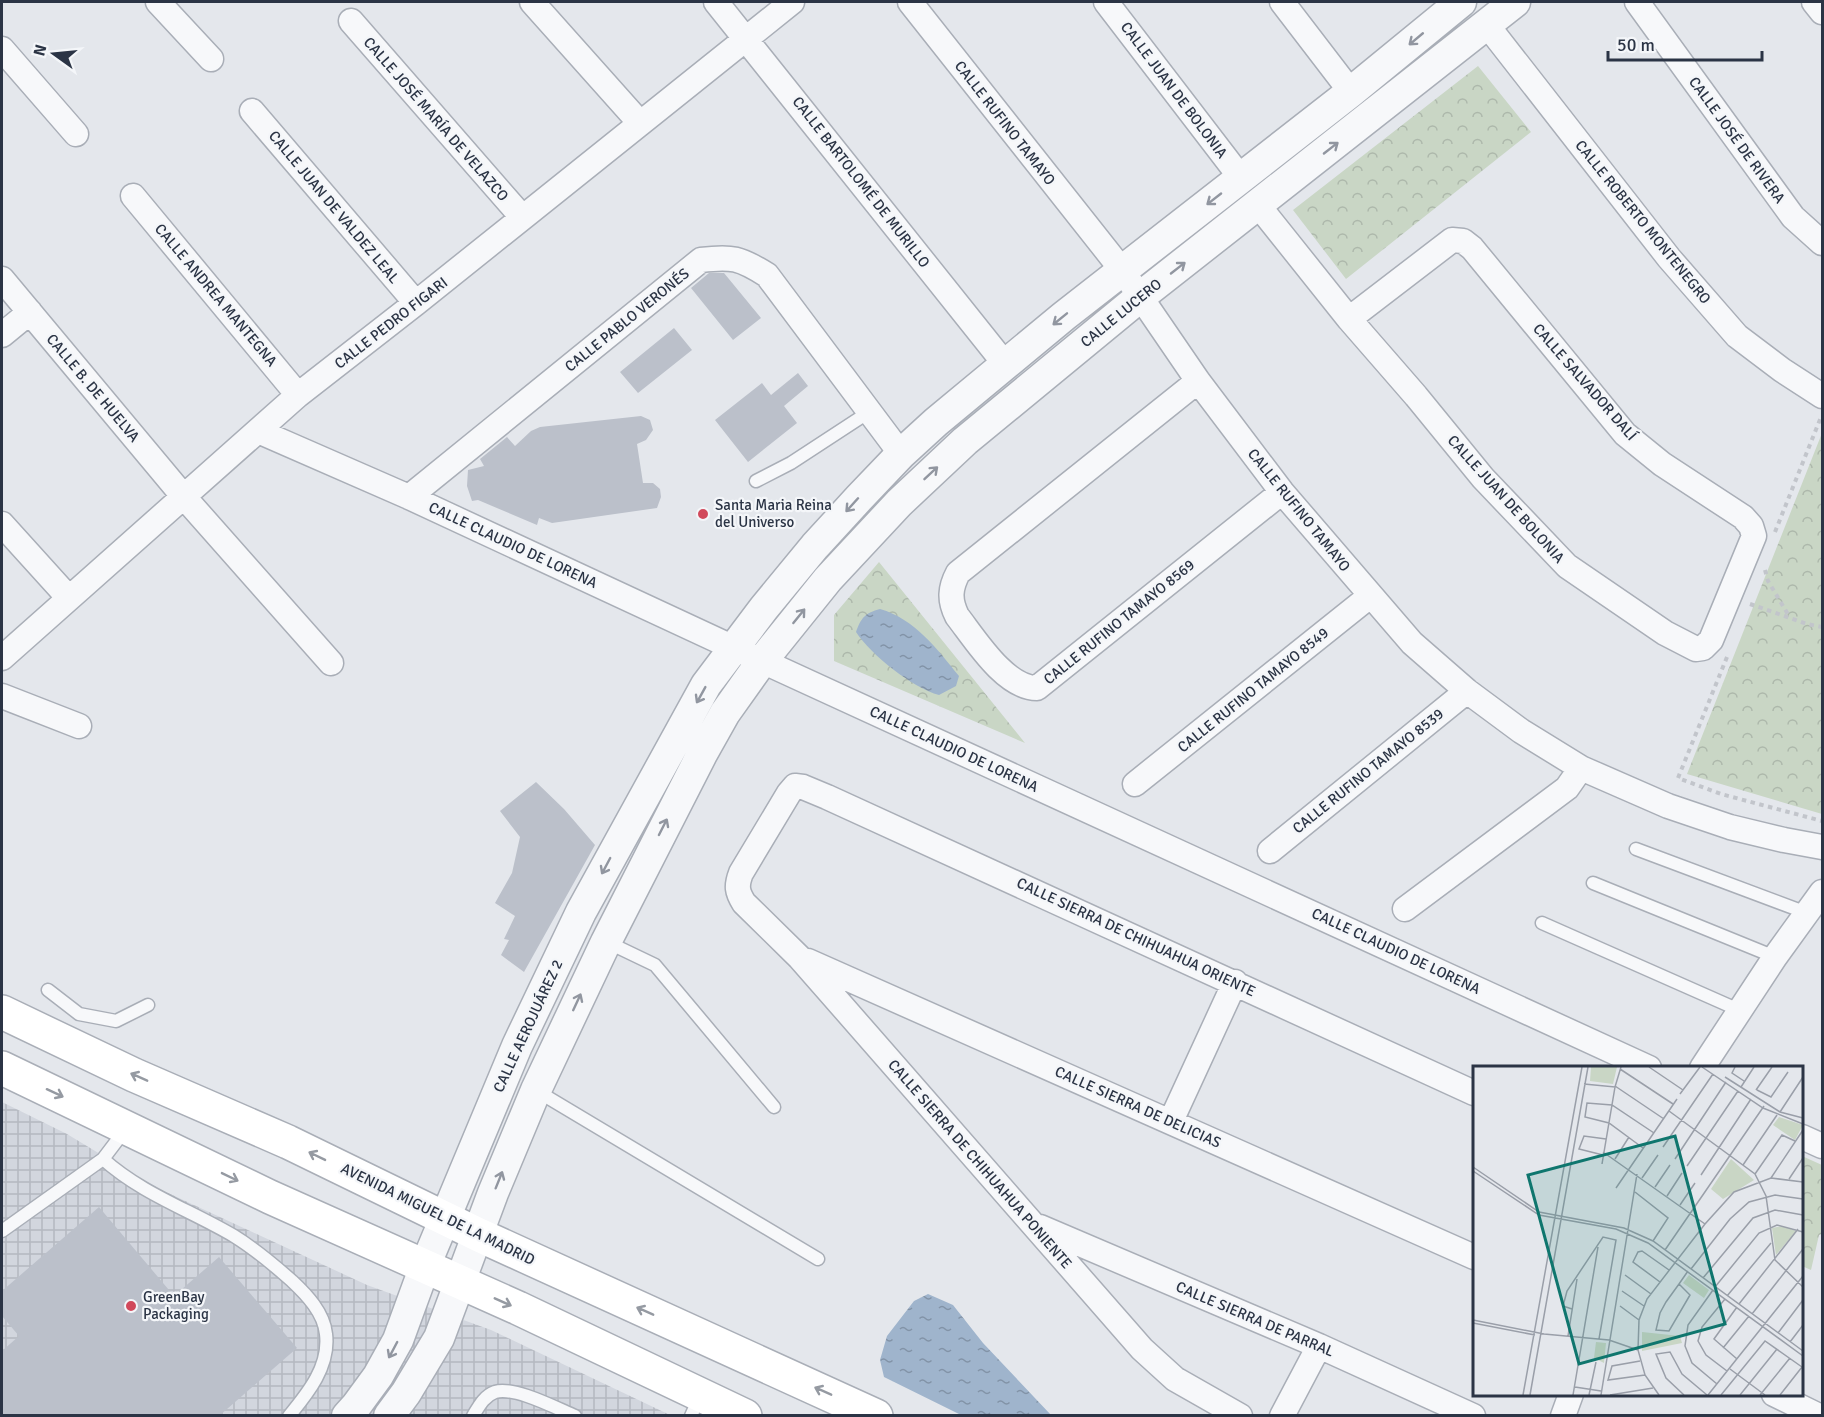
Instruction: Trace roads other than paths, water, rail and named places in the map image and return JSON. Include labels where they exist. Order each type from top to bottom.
[{"type":"main road","name":"AVENIDA MIGUEL DE LA MADRID","points":[[2,1012],[134,1075],[288,1142],[479,1235],[876,1416]]},
{"type":"main road","points":[[2,1068],[270,1197],[460,1282],[696,1405],[742,1415]]},
{"type":"street","points":[[158,2],[211,58]]},
{"type":"street","points":[[532,2],[640,123]]},
{"type":"street","name":"CALLE BARTOLOMÉ DE MURILLO","points":[[716,2],[1005,364]]},
{"type":"street","name":"CALLE PEDRO FIGARI","points":[[2,658],[298,395],[417,303],[792,2]]},
{"type":"street","name":"CALLE RUFINO TAMAYO","points":[[910,2],[1122,270],[1198,381],[1282,492],[1412,643],[1467,691],[1521,731],[1581,768],[1668,806],[1730,827],[1822,847]]},
{"type":"street","name":"CALLE JUAN DE BOLONIA","points":[[1106,2],[1241,178]]},
{"type":"street","points":[[1282,2],[1351,92]]},
{"type":"street","points":[[735,648],[814,546],[901,454],[936,422],[1122,270],[1351,92],[1459,2]]},
{"type":"street","name":"CALLE LUCERO","points":[[762,661],[828,579],[899,503],[1001,410],[1140,297],[1515,2]]},
{"type":"street","name":"CALLE JOSÉ DE RIVERA","points":[[1636,2],[1793,217],[1822,243]]},
{"type":"street","points":[[1814,2],[1822,12]]},
{"type":"street","name":"CALLE JOSÉ MARÍA DE VELAZCO","points":[[351,21],[522,217]]},
{"type":"street","name":"CALLE ROBERTO MONTENEGRO","points":[[1487,25],[1669,258],[1737,336],[1782,370],[1822,406]]},
{"type":"street","points":[[2,49],[76,134]]},
{"type":"street","name":"CALLE JUAN DE VALDEZ LEAL","points":[[252,111],[417,303]]},
{"type":"street","name":"CALLE ANDREA MANTEGNA","points":[[133,196],[298,395]]},
{"type":"street","name":"CALLE JUAN DE BOLONIA","points":[[1258,205],[1349,319],[1483,478],[1567,566],[1665,633],[1696,649],[1703,648],[1712,640],[1754,536],[1751,526]]},
{"type":"street","name":"CALLE SALVADOR DALÍ","points":[[1349,319],[1452,240],[1463,241],[1472,248],[1625,434],[1662,464],[1743,517],[1751,526]]},
{"type":"street","name":"CALLE PABLO VERONÉS","points":[[409,497],[701,260],[724,257],[750,264],[767,275],[901,454]]},
{"type":"street","name":"CALLE B. DE HUELVA","points":[[2,279],[184,497],[331,663]]},
{"type":"street","points":[[2,335],[30,312]]},
{"type":"street","name":"CALLE RUFINO TAMAYO 8569","points":[[1198,381],[958,573],[951,594],[952,606],[957,616],[1007,675],[1018,684],[1028,688],[1037,687],[1282,492]]},
{"type":"street","name":"CALLE CLAUDIO DE LORENA","points":[[258,431],[409,497],[1645,1066]]},
{"type":"street","points":[[2,524],[68,597]]},
{"type":"street","name":"CALLE RUFINO TAMAYO 8549","points":[[1135,783],[1370,596]]},
{"type":"street","name":"CALLE AEROJUÁREZ 2","points":[[346,1416],[356,1406],[390,1357],[406,1321],[425,1266],[517,1046],[581,912],[706,686],[735,648]]},
{"type":"street","points":[[389,1416],[406,1393],[439,1338],[493,1193],[536,1090],[606,942],[702,754],[725,713],[762,661]]},
{"type":"street","name":"CALLE RUFINO TAMAYO 8539","points":[[1270,851],[1467,691]]},
{"type":"street","points":[[2,698],[79,726]]},
{"type":"street","points":[[1405,909],[1567,788],[1581,768]]},
{"type":"street","name":"CALLE SIERRA DE CHIHUAHUA PONIENTE","points":[[795,786],[741,873],[736,885],[737,892],[754,914],[800,958],[1142,1349],[1181,1382],[1240,1416]]},
{"type":"street","name":"CALLE SIERRA DE CHIHUAHUA ORIENTE","points":[[795,786],[827,797],[1473,1093]]},
{"type":"street","points":[[1703,1066],[1775,957],[1822,892]]},
{"type":"street","name":"CALLE SIERRA DE DELICIAS","points":[[800,958],[1473,1257]]},
{"type":"street","points":[[1171,1121],[1235,982]]},
{"type":"street","points":[[1803,1137],[1822,1146]]},
{"type":"street","name":"CALLE SIERRA DE PARRAL","points":[[1035,1225],[1318,1346],[1473,1416]]},
{"type":"street","points":[[406,1321],[439,1338]]},
{"type":"street","points":[[1282,1416],[1318,1346]]},
{"type":"street","points":[[1563,1416],[1571,1396]]},
{"type":"street","points":[[1776,1396],[1819,1416]]},
{"type":"lane","points":[[756,481],[791,463],[869,412]]},
{"type":"lane","points":[[1636,849],[1807,913]]},
{"type":"lane","points":[[1593,883],[1775,957]]},
{"type":"lane","points":[[1542,923],[1739,1010]]},
{"type":"lane","points":[[606,942],[655,965],[774,1107]]},
{"type":"lane","points":[[48,990],[79,1014],[116,1021],[148,1005]]},
{"type":"lane","points":[[536,1090],[818,1259]]},
{"type":"lane","points":[[2,1231],[104,1160],[127,1127]]},
{"type":"lane","points":[[104,1160],[134,1183],[235,1237],[270,1261],[303,1292],[319,1313],[326,1333],[326,1350],[322,1368],[313,1385],[289,1416]]},
{"type":"lane","points":[[473,1416],[482,1401],[495,1392],[513,1391],[575,1416]]},
{"type":"water","points":[[880,609],[904,620],[924,636],[959,676],[956,686],[939,695],[929,691],[893,670],[872,651],[856,632],[864,617]]},
{"type":"water","points":[[928,1294],[953,1305],[983,1343],[1051,1415],[961,1415],[884,1377],[880,1360],[887,1336],[914,1301]]},
{"type":"place","name":"Santa Maria Reina del Universo","points":[[703,514]]},
{"type":"place","name":"GreenBay Packaging","points":[[131,1306]]}]
